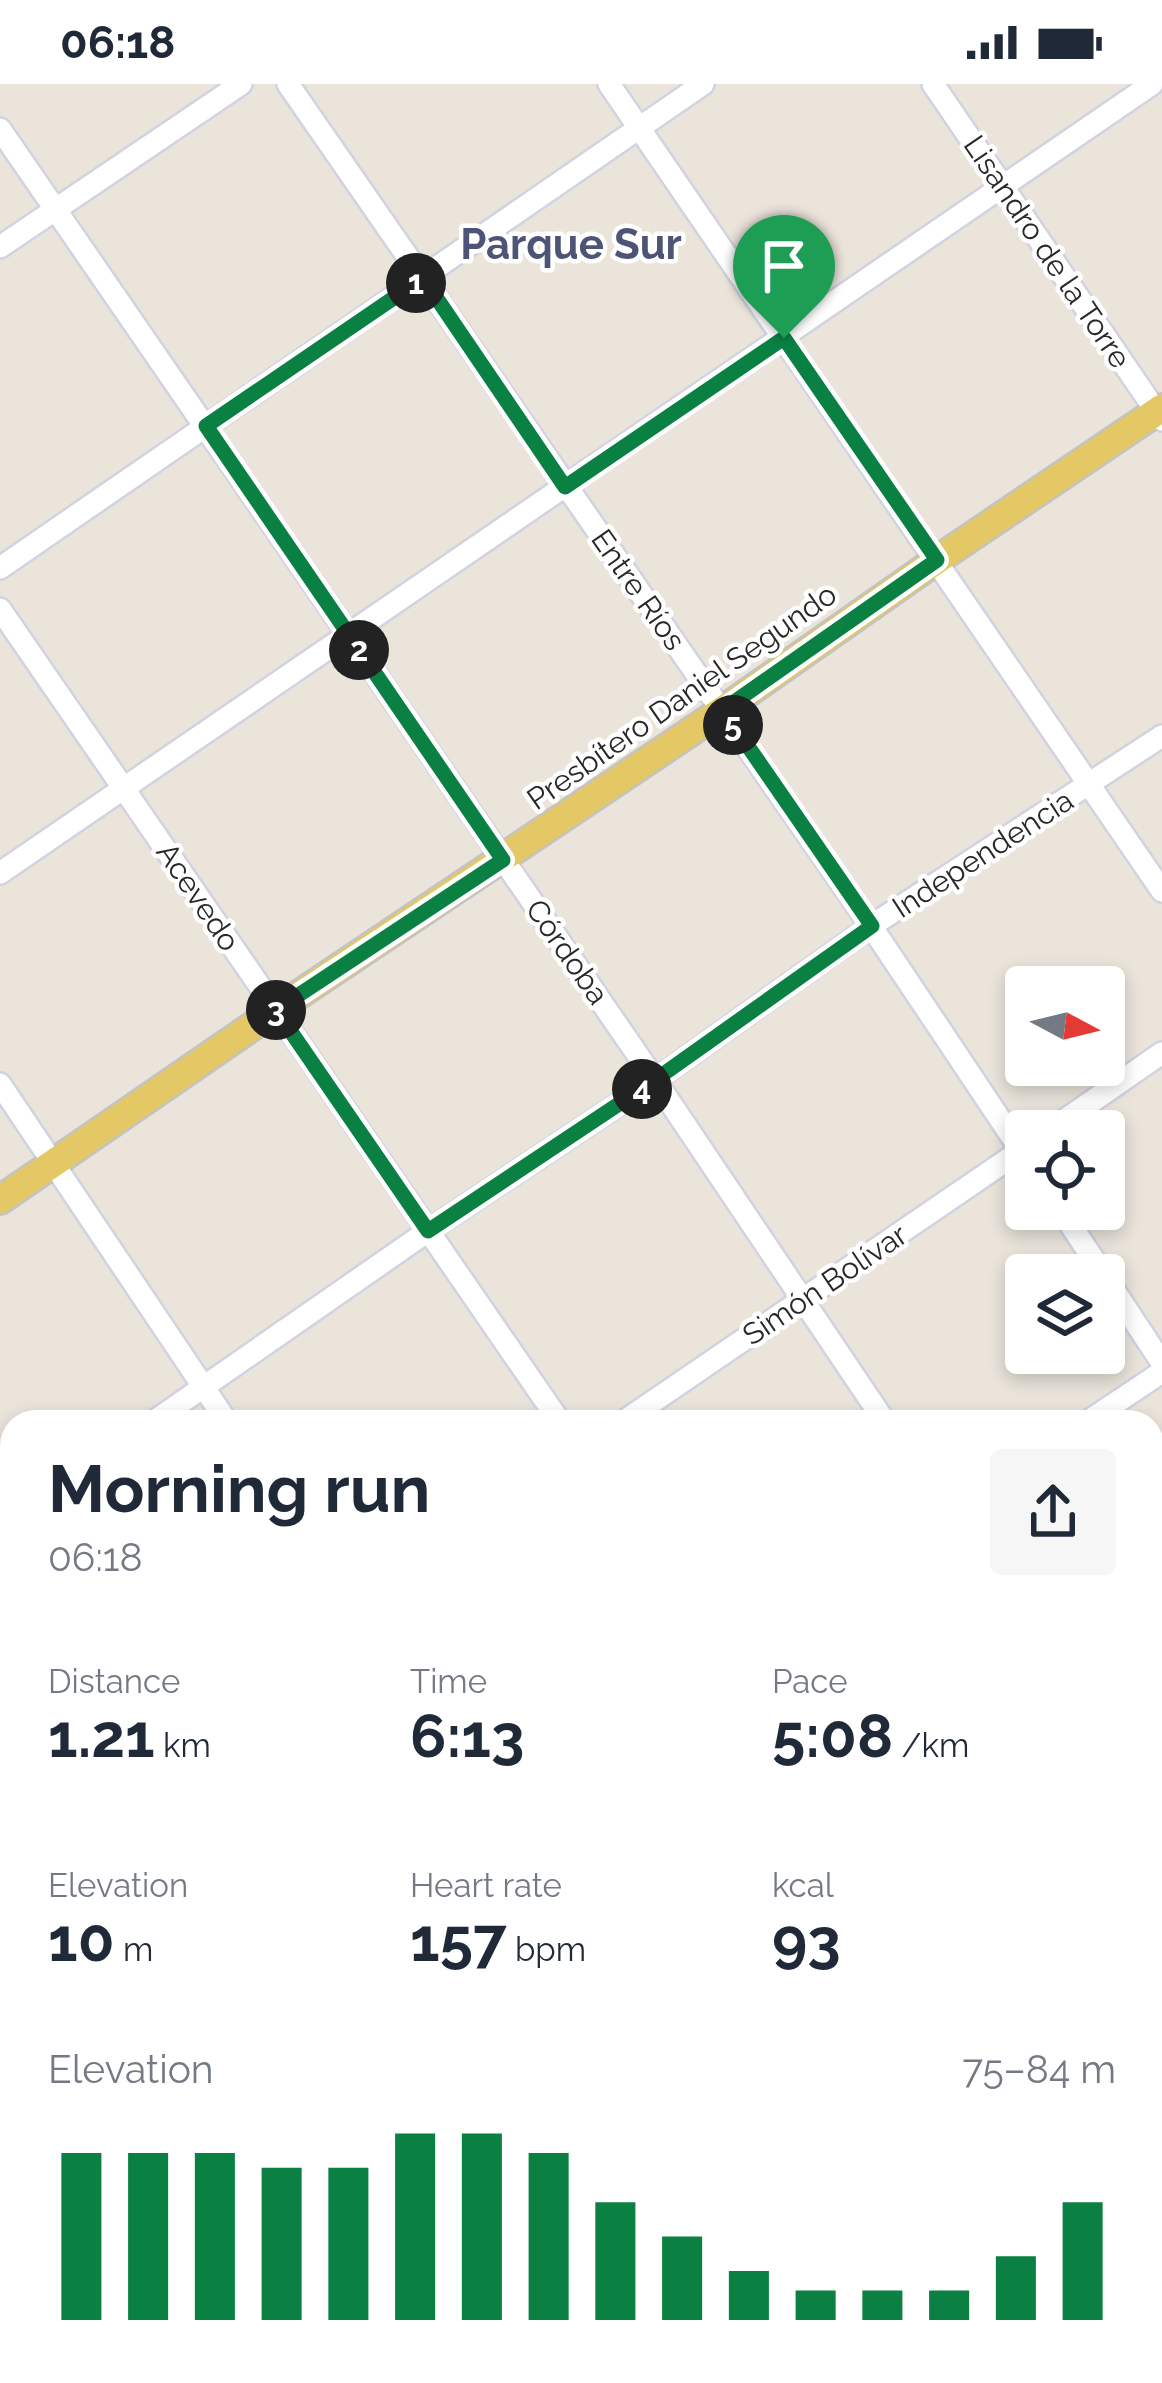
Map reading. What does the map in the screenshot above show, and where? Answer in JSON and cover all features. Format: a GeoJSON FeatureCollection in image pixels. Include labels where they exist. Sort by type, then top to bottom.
{"type":"FeatureCollection","features":[{"type":"Feature","properties":{"kind":"main road","name":"Presbítero Daniel Segundo"},"geometry":{"type":"LineString","coordinates":[[0,1201],[937,560],[1160,413]]}},
{"type":"Feature","properties":{"kind":"street"},"geometry":{"type":"LineString","coordinates":[[0,247],[242,84]]}},
{"type":"Feature","properties":{"kind":"street","name":"Entre Ríos"},"geometry":{"type":"LineString","coordinates":[[288,84],[1005,1124]]}},
{"type":"Feature","properties":{"kind":"street"},"geometry":{"type":"LineString","coordinates":[[609,84],[1162,891]]}},
{"type":"Feature","properties":{"kind":"street"},"geometry":{"type":"LineString","coordinates":[[0,568],[703,84]]}},
{"type":"Feature","properties":{"kind":"street","name":"Lisandro de la Torre"},"geometry":{"type":"LineString","coordinates":[[932,84],[1160,413]]}},
{"type":"Feature","properties":{"kind":"street"},"geometry":{"type":"LineString","coordinates":[[0,873],[1152,84]]}},
{"type":"Feature","properties":{"kind":"street","name":"Córdoba"},"geometry":{"type":"LineString","coordinates":[[0,129],[877,1410]]}},
{"type":"Feature","properties":{"kind":"street","name":"Acevedo"},"geometry":{"type":"LineString","coordinates":[[0,609],[552,1410]]}},
{"type":"Feature","properties":{"kind":"street","name":"Independencia"},"geometry":{"type":"LineString","coordinates":[[171,1410],[872,926],[1162,736]]}},
{"type":"Feature","properties":{"kind":"street"},"geometry":{"type":"LineString","coordinates":[[1079,1110],[1162,1053]]}},
{"type":"Feature","properties":{"kind":"street"},"geometry":{"type":"LineString","coordinates":[[0,1084],[218,1410]]}},
{"type":"Feature","properties":{"kind":"street","name":"Simón Bolívar"},"geometry":{"type":"LineString","coordinates":[[641,1410],[1005,1165]]}},
{"type":"Feature","properties":{"kind":"street"},"geometry":{"type":"LineString","coordinates":[[1103,1410],[1162,1367],[1125,1308]]}},
{"type":"Feature","properties":{"kind":"district","name":"Parque Sur"},"geometry":{"type":"Point","coordinates":[571,244]}},
{"type":"Feature","properties":{"kind":"route"},"geometry":{"type":"LineString","coordinates":[[423,278],[565,487],[784,338],[937,560],[723,710],[872,926],[655,1080],[428,1231],[276,1010],[503,860],[206,426],[423,278]]}}]}
